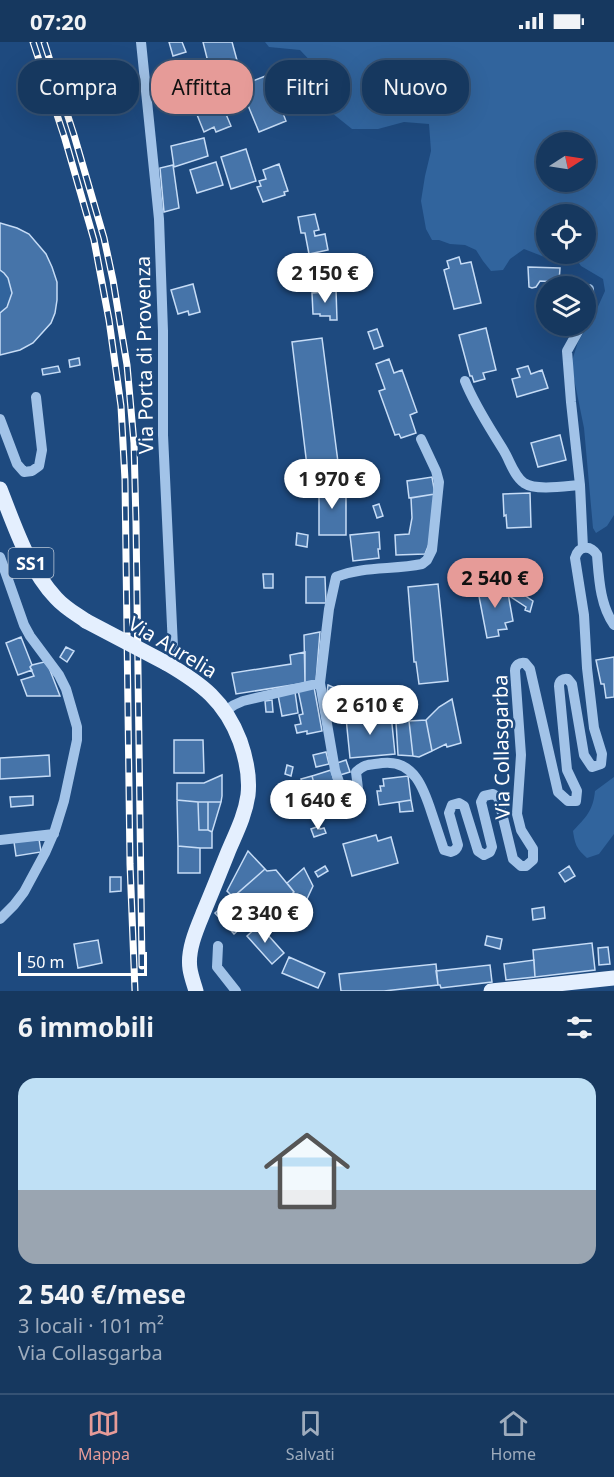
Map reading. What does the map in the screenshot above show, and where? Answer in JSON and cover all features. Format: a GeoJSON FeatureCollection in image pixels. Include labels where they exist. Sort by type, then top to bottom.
{"type":"FeatureCollection","features":[{"type":"Feature","properties":{"kind":"main road","name":"Via Aurelia"},"geometry":{"type":"LineString","coordinates":[[0,489],[34,569],[57,599],[67,609],[86,621],[170,666],[207,689],[225,711],[236,732],[248,771],[248,793],[243,816],[197,927],[191,949],[189,968],[196,991]]}},
{"type":"Feature","properties":{"kind":"main road"},"geometry":{"type":"LineString","coordinates":[[491,991],[614,978]]}},
{"type":"Feature","properties":{"kind":"street","name":"Via Porta di Provenza"},"geometry":{"type":"LineString","coordinates":[[141,42],[159,219],[170,666]]}},
{"type":"Feature","properties":{"kind":"street","name":"Via Collasgarba"},"geometry":{"type":"LineString","coordinates":[[421,439],[439,482],[432,550],[428,560],[422,564],[367,569],[344,573],[336,577],[329,609],[320,683],[336,770],[348,808],[354,811],[360,805],[356,772],[363,765],[393,762],[406,767],[423,789],[446,852],[451,852],[458,845],[449,813],[452,805],[459,803],[464,806],[478,851],[484,855],[490,852],[492,847],[481,802],[484,796],[493,794],[498,797],[513,859],[521,866],[526,866],[533,860],[533,849],[521,830],[517,814],[521,755],[515,671],[518,664],[525,663],[530,669],[558,792],[568,801],[576,801],[578,790],[567,770],[562,732],[559,686],[564,679],[568,679],[572,684],[584,755],[592,767],[601,764],[602,754],[594,728],[584,615],[575,558],[577,552],[583,548],[580,485],[567,351],[575,336]]}},
{"type":"Feature","properties":{"kind":"street"},"geometry":{"type":"LineString","coordinates":[[465,381],[471,397],[514,472],[524,483],[538,487],[580,485]]}},
{"type":"Feature","properties":{"kind":"street"},"geometry":{"type":"LineString","coordinates":[[0,419],[17,464],[24,472],[32,471],[39,466],[42,450],[36,397]]}},
{"type":"Feature","properties":{"kind":"street"},"geometry":{"type":"LineString","coordinates":[[583,548],[590,548],[597,555],[601,594],[614,625]]}},
{"type":"Feature","properties":{"kind":"street"},"geometry":{"type":"LineString","coordinates":[[0,557],[24,625],[60,675],[77,727],[74,756],[54,834],[24,892],[0,919]]}},
{"type":"Feature","properties":{"kind":"street"},"geometry":{"type":"LineString","coordinates":[[225,711],[243,700],[320,683]]}},
{"type":"Feature","properties":{"kind":"street"},"geometry":{"type":"LineString","coordinates":[[0,840],[54,834]]}},
{"type":"Feature","properties":{"kind":"street"},"geometry":{"type":"LineString","coordinates":[[218,946],[217,967],[236,991]]}},
{"type":"Feature","properties":{"kind":"shaded area"},"geometry":{"type":"Polygon","coordinates":[[[265,42],[614,42],[614,515],[607,526],[596,533],[593,528],[584,428],[571,364],[581,336],[596,336],[596,311],[605,291],[603,279],[580,264],[596,264],[596,204],[536,204],[536,254],[524,249],[510,259],[503,270],[491,271],[476,250],[465,245],[432,240],[426,229],[421,201],[431,151],[429,124],[404,122],[378,129],[352,129],[333,114],[350,114],[350,60],[309,60],[300,50],[269,47],[265,42]]]}},
{"type":"Feature","properties":{"kind":"shaded area"},"geometry":{"type":"Polygon","coordinates":[[[0,270],[9,279],[11,291],[8,303],[0,313],[0,270]]]}},
{"type":"Feature","properties":{"kind":"shaded area"},"geometry":{"type":"Polygon","coordinates":[[[614,777],[614,834],[599,854],[587,858],[577,846],[573,831],[582,822],[593,804],[595,791],[614,777]]]}},
{"type":"Feature","properties":{"kind":"building"},"geometry":{"type":"Polygon","coordinates":[[[169,42],[182,42],[186,52],[173,56],[169,42]]]}},
{"type":"Feature","properties":{"kind":"building"},"geometry":{"type":"Polygon","coordinates":[[[203,42],[232,42],[237,60],[208,60],[203,42]]]}},
{"type":"Feature","properties":{"kind":"building"},"geometry":{"type":"Polygon","coordinates":[[[265,76],[265,114],[283,114],[286,121],[259,132],[252,114],[253,81],[265,76]]]}},
{"type":"Feature","properties":{"kind":"building"},"geometry":{"type":"Polygon","coordinates":[[[197,114],[226,114],[231,126],[216,132],[214,127],[204,132],[197,114]]]}},
{"type":"Feature","properties":{"kind":"building"},"geometry":{"type":"Polygon","coordinates":[[[204,138],[208,156],[174,167],[171,146],[204,138]]]}},
{"type":"Feature","properties":{"kind":"building"},"geometry":{"type":"Polygon","coordinates":[[[246,149],[256,181],[231,189],[221,157],[246,149]]]}},
{"type":"Feature","properties":{"kind":"building"},"geometry":{"type":"Polygon","coordinates":[[[216,162],[223,185],[197,193],[190,170],[216,162]]]}},
{"type":"Feature","properties":{"kind":"building"},"geometry":{"type":"Polygon","coordinates":[[[279,164],[288,191],[284,192],[285,195],[263,202],[257,187],[261,186],[259,181],[266,179],[263,170],[279,164]]]}},
{"type":"Feature","properties":{"kind":"building"},"geometry":{"type":"Polygon","coordinates":[[[173,165],[179,208],[164,212],[160,168],[173,165]]]}},
{"type":"Feature","properties":{"kind":"building"},"geometry":{"type":"Polygon","coordinates":[[[315,214],[319,230],[314,231],[315,236],[325,234],[328,250],[309,254],[305,233],[301,233],[298,217],[315,214]]]}},
{"type":"Feature","properties":{"kind":"building"},"geometry":{"type":"Polygon","coordinates":[[[0,223],[29,234],[46,254],[57,282],[57,300],[51,323],[33,343],[20,350],[0,355],[0,313],[7,307],[12,293],[8,278],[0,270],[0,223]]]}},
{"type":"Feature","properties":{"kind":"building"},"geometry":{"type":"Polygon","coordinates":[[[459,257],[461,264],[471,262],[481,303],[454,309],[444,270],[449,268],[447,261],[459,257]]]}},
{"type":"Feature","properties":{"kind":"building"},"geometry":{"type":"Polygon","coordinates":[[[314,265],[324,265],[325,282],[315,282],[314,265]]]}},
{"type":"Feature","properties":{"kind":"building"},"geometry":{"type":"Polygon","coordinates":[[[528,267],[560,268],[559,276],[536,276],[536,287],[529,287],[528,267]]]}},
{"type":"Feature","properties":{"kind":"building"},"geometry":{"type":"Polygon","coordinates":[[[193,284],[200,312],[189,315],[188,311],[178,314],[171,290],[193,284]]]}},
{"type":"Feature","properties":{"kind":"building"},"geometry":{"type":"Polygon","coordinates":[[[336,289],[337,320],[330,320],[330,316],[313,314],[312,293],[336,289]]]}},
{"type":"Feature","properties":{"kind":"building"},"geometry":{"type":"Polygon","coordinates":[[[486,328],[496,370],[483,373],[485,379],[474,382],[470,376],[459,335],[486,328]]]}},
{"type":"Feature","properties":{"kind":"building"},"geometry":{"type":"Polygon","coordinates":[[[377,329],[383,346],[374,349],[368,332],[377,329]]]}},
{"type":"Feature","properties":{"kind":"building"},"geometry":{"type":"Polygon","coordinates":[[[322,338],[338,462],[307,466],[292,342],[322,338]]]}},
{"type":"Feature","properties":{"kind":"building"},"geometry":{"type":"Polygon","coordinates":[[[79,358],[80,365],[70,367],[69,360],[79,358]]]}},
{"type":"Feature","properties":{"kind":"building"},"geometry":{"type":"Polygon","coordinates":[[[389,359],[394,373],[402,370],[417,412],[410,415],[416,433],[401,438],[399,434],[395,435],[379,391],[385,389],[376,364],[389,359]]]}},
{"type":"Feature","properties":{"kind":"building"},"geometry":{"type":"Polygon","coordinates":[[[58,366],[60,372],[43,375],[42,369],[58,366]]]}},
{"type":"Feature","properties":{"kind":"building"},"geometry":{"type":"Polygon","coordinates":[[[528,366],[531,374],[542,370],[548,388],[517,397],[512,379],[520,377],[517,369],[528,366]]]}},
{"type":"Feature","properties":{"kind":"building"},"geometry":{"type":"Polygon","coordinates":[[[560,435],[566,460],[538,467],[531,443],[560,435]]]}},
{"type":"Feature","properties":{"kind":"building"},"geometry":{"type":"Polygon","coordinates":[[[432,477],[435,494],[409,498],[407,481],[432,477]]]}},
{"type":"Feature","properties":{"kind":"building"},"geometry":{"type":"Polygon","coordinates":[[[319,484],[346,485],[346,535],[319,535],[319,484]]]}},
{"type":"Feature","properties":{"kind":"building"},"geometry":{"type":"Polygon","coordinates":[[[530,493],[531,527],[507,528],[503,494],[530,493]]]}},
{"type":"Feature","properties":{"kind":"building"},"geometry":{"type":"Polygon","coordinates":[[[435,494],[429,544],[425,554],[396,555],[395,535],[409,534],[412,518],[411,498],[435,494]]]}},
{"type":"Feature","properties":{"kind":"building"},"geometry":{"type":"Polygon","coordinates":[[[379,504],[383,516],[377,518],[373,506],[379,504]]]}},
{"type":"Feature","properties":{"kind":"building"},"geometry":{"type":"Polygon","coordinates":[[[379,532],[379,558],[353,561],[350,535],[379,532]]]}},
{"type":"Feature","properties":{"kind":"building"},"geometry":{"type":"Polygon","coordinates":[[[297,533],[308,535],[307,547],[296,545],[297,533]]]}},
{"type":"Feature","properties":{"kind":"building"},"geometry":{"type":"Polygon","coordinates":[[[263,574],[273,574],[273,588],[264,588],[263,574]]]}},
{"type":"Feature","properties":{"kind":"building"},"geometry":{"type":"Polygon","coordinates":[[[306,577],[325,577],[326,603],[306,603],[306,577]]]}},
{"type":"Feature","properties":{"kind":"building"},"geometry":{"type":"Polygon","coordinates":[[[490,583],[490,588],[503,586],[504,593],[508,593],[513,621],[505,623],[507,629],[498,630],[499,636],[487,638],[477,586],[490,583]]]}},
{"type":"Feature","properties":{"kind":"building"},"geometry":{"type":"Polygon","coordinates":[[[438,584],[448,681],[419,684],[416,662],[414,662],[408,587],[438,584]]]}},
{"type":"Feature","properties":{"kind":"building"},"geometry":{"type":"Polygon","coordinates":[[[512,587],[533,601],[530,612],[508,595],[512,587]]]}},
{"type":"Feature","properties":{"kind":"building"},"geometry":{"type":"Polygon","coordinates":[[[320,632],[316,681],[305,683],[304,635],[320,632]]]}},
{"type":"Feature","properties":{"kind":"building"},"geometry":{"type":"Polygon","coordinates":[[[21,637],[32,670],[18,675],[6,643],[21,637]]]}},
{"type":"Feature","properties":{"kind":"building"},"geometry":{"type":"Polygon","coordinates":[[[66,647],[74,651],[67,662],[60,657],[66,647]]]}},
{"type":"Feature","properties":{"kind":"building"},"geometry":{"type":"Polygon","coordinates":[[[305,652],[305,683],[236,694],[232,673],[291,664],[290,655],[305,652]]]}},
{"type":"Feature","properties":{"kind":"building"},"geometry":{"type":"Polygon","coordinates":[[[614,657],[614,697],[606,698],[596,660],[614,657]]]}},
{"type":"Feature","properties":{"kind":"building"},"geometry":{"type":"Polygon","coordinates":[[[44,662],[48,665],[60,696],[27,696],[21,680],[34,676],[30,667],[32,665],[44,662]]]}},
{"type":"Feature","properties":{"kind":"building"},"geometry":{"type":"Polygon","coordinates":[[[328,685],[342,691],[341,704],[326,700],[328,685]]]}},
{"type":"Feature","properties":{"kind":"building"},"geometry":{"type":"Polygon","coordinates":[[[314,687],[322,731],[297,733],[295,725],[301,724],[299,715],[303,714],[298,690],[314,687]]]}},
{"type":"Feature","properties":{"kind":"building"},"geometry":{"type":"Polygon","coordinates":[[[295,692],[298,713],[282,716],[278,695],[295,692]]]}},
{"type":"Feature","properties":{"kind":"building"},"geometry":{"type":"Polygon","coordinates":[[[452,699],[461,743],[447,747],[446,744],[432,751],[426,720],[439,707],[452,699]]]}},
{"type":"Feature","properties":{"kind":"building"},"geometry":{"type":"Polygon","coordinates":[[[272,700],[273,712],[266,712],[265,701],[272,700]]]}},
{"type":"Feature","properties":{"kind":"building"},"geometry":{"type":"Polygon","coordinates":[[[391,714],[395,754],[350,758],[346,718],[391,714]]]}},
{"type":"Feature","properties":{"kind":"building"},"geometry":{"type":"Polygon","coordinates":[[[426,720],[432,751],[419,757],[413,756],[409,721],[426,720]]]}},
{"type":"Feature","properties":{"kind":"building"},"geometry":{"type":"Polygon","coordinates":[[[409,721],[413,756],[398,755],[396,722],[409,721]]]}},
{"type":"Feature","properties":{"kind":"building"},"geometry":{"type":"Polygon","coordinates":[[[174,740],[203,740],[204,773],[174,773],[174,740]]]}},
{"type":"Feature","properties":{"kind":"building"},"geometry":{"type":"Polygon","coordinates":[[[326,752],[329,764],[316,767],[313,755],[326,752]]]}},
{"type":"Feature","properties":{"kind":"building"},"geometry":{"type":"Polygon","coordinates":[[[49,755],[50,776],[0,779],[0,758],[49,755]]]}},
{"type":"Feature","properties":{"kind":"building"},"geometry":{"type":"Polygon","coordinates":[[[346,760],[350,772],[340,775],[337,763],[346,760]]]}},
{"type":"Feature","properties":{"kind":"building"},"geometry":{"type":"Polygon","coordinates":[[[287,765],[293,767],[291,776],[285,774],[287,765]]]}},
{"type":"Feature","properties":{"kind":"building"},"geometry":{"type":"Polygon","coordinates":[[[331,770],[337,791],[313,799],[310,789],[315,787],[312,776],[331,770]]]}},
{"type":"Feature","properties":{"kind":"building"},"geometry":{"type":"Polygon","coordinates":[[[222,775],[221,802],[177,800],[177,783],[204,783],[222,775]]]}},
{"type":"Feature","properties":{"kind":"building"},"geometry":{"type":"Polygon","coordinates":[[[312,776],[315,787],[310,789],[313,799],[325,795],[328,805],[311,811],[301,779],[312,776]]]}},
{"type":"Feature","properties":{"kind":"building"},"geometry":{"type":"Polygon","coordinates":[[[408,776],[411,800],[379,805],[377,791],[381,791],[380,786],[384,786],[383,779],[408,776]]]}},
{"type":"Feature","properties":{"kind":"building"},"geometry":{"type":"Polygon","coordinates":[[[33,796],[33,805],[11,807],[10,797],[33,796]]]}},
{"type":"Feature","properties":{"kind":"building"},"geometry":{"type":"Polygon","coordinates":[[[177,800],[198,802],[199,830],[212,832],[212,848],[178,846],[177,800]]]}},
{"type":"Feature","properties":{"kind":"building"},"geometry":{"type":"Polygon","coordinates":[[[411,800],[413,811],[400,812],[399,802],[411,800]]]}},
{"type":"Feature","properties":{"kind":"building"},"geometry":{"type":"Polygon","coordinates":[[[198,802],[208,802],[208,830],[199,830],[198,802]]]}},
{"type":"Feature","properties":{"kind":"building"},"geometry":{"type":"Polygon","coordinates":[[[208,802],[221,802],[212,832],[208,830],[208,802]]]}},
{"type":"Feature","properties":{"kind":"building"},"geometry":{"type":"Polygon","coordinates":[[[319,826],[320,829],[324,828],[326,833],[314,837],[311,829],[319,826]]]}},
{"type":"Feature","properties":{"kind":"building"},"geometry":{"type":"Polygon","coordinates":[[[376,835],[378,841],[391,837],[398,863],[352,876],[343,844],[376,835]]]}},
{"type":"Feature","properties":{"kind":"building"},"geometry":{"type":"Polygon","coordinates":[[[39,839],[41,852],[16,856],[14,842],[39,839]]]}},
{"type":"Feature","properties":{"kind":"building"},"geometry":{"type":"Polygon","coordinates":[[[178,846],[200,848],[200,873],[178,873],[178,846]]]}},
{"type":"Feature","properties":{"kind":"building"},"geometry":{"type":"Polygon","coordinates":[[[248,851],[265,869],[233,897],[227,891],[248,851]]]}},
{"type":"Feature","properties":{"kind":"building"},"geometry":{"type":"Polygon","coordinates":[[[325,866],[328,871],[318,877],[315,872],[325,866]]]}},
{"type":"Feature","properties":{"kind":"building"},"geometry":{"type":"Polygon","coordinates":[[[569,866],[575,876],[565,882],[559,873],[569,866]]]}},
{"type":"Feature","properties":{"kind":"building"},"geometry":{"type":"Polygon","coordinates":[[[304,868],[313,886],[306,901],[292,914],[282,903],[294,892],[287,883],[304,868]]]}},
{"type":"Feature","properties":{"kind":"building"},"geometry":{"type":"Polygon","coordinates":[[[265,869],[267,871],[276,870],[294,892],[268,915],[262,909],[234,934],[215,913],[265,869]]]}},
{"type":"Feature","properties":{"kind":"building"},"geometry":{"type":"Polygon","coordinates":[[[110,877],[121,877],[121,891],[110,892],[110,877]]]}},
{"type":"Feature","properties":{"kind":"building"},"geometry":{"type":"Polygon","coordinates":[[[282,903],[288,909],[282,916],[275,909],[282,903]]]}},
{"type":"Feature","properties":{"kind":"building"},"geometry":{"type":"Polygon","coordinates":[[[544,907],[545,918],[533,920],[532,909],[544,907]]]}},
{"type":"Feature","properties":{"kind":"building"},"geometry":{"type":"Polygon","coordinates":[[[259,925],[284,953],[272,964],[247,936],[259,925]]]}},
{"type":"Feature","properties":{"kind":"building"},"geometry":{"type":"Polygon","coordinates":[[[487,936],[502,939],[500,949],[485,945],[487,936]]]}},
{"type":"Feature","properties":{"kind":"building"},"geometry":{"type":"Polygon","coordinates":[[[98,940],[102,963],[78,968],[74,944],[98,940]]]}},
{"type":"Feature","properties":{"kind":"building"},"geometry":{"type":"Polygon","coordinates":[[[592,943],[595,970],[535,977],[533,950],[592,943]]]}},
{"type":"Feature","properties":{"kind":"building"},"geometry":{"type":"Polygon","coordinates":[[[608,947],[610,964],[599,965],[598,948],[608,947]]]}},
{"type":"Feature","properties":{"kind":"building"},"geometry":{"type":"Polygon","coordinates":[[[289,957],[325,973],[318,988],[282,973],[289,957]]]}},
{"type":"Feature","properties":{"kind":"building"},"geometry":{"type":"Polygon","coordinates":[[[534,960],[535,977],[506,980],[504,964],[534,960]]]}},
{"type":"Feature","properties":{"kind":"building"},"geometry":{"type":"Polygon","coordinates":[[[436,964],[438,985],[384,991],[341,991],[339,974],[436,964]]]}},
{"type":"Feature","properties":{"kind":"building"},"geometry":{"type":"Polygon","coordinates":[[[490,965],[492,982],[441,988],[438,985],[436,971],[490,965]]]}},
{"type":"Feature","properties":{"kind":"railway"},"geometry":{"type":"LineString","coordinates":[[33,42],[65,139],[94,240],[109,320],[121,406],[125,480],[130,864],[135,991]]}},
{"type":"Feature","properties":{"kind":"railway"},"geometry":{"type":"LineString","coordinates":[[44,42],[104,238],[127,365],[134,443],[136,523],[142,966]]}}]}
